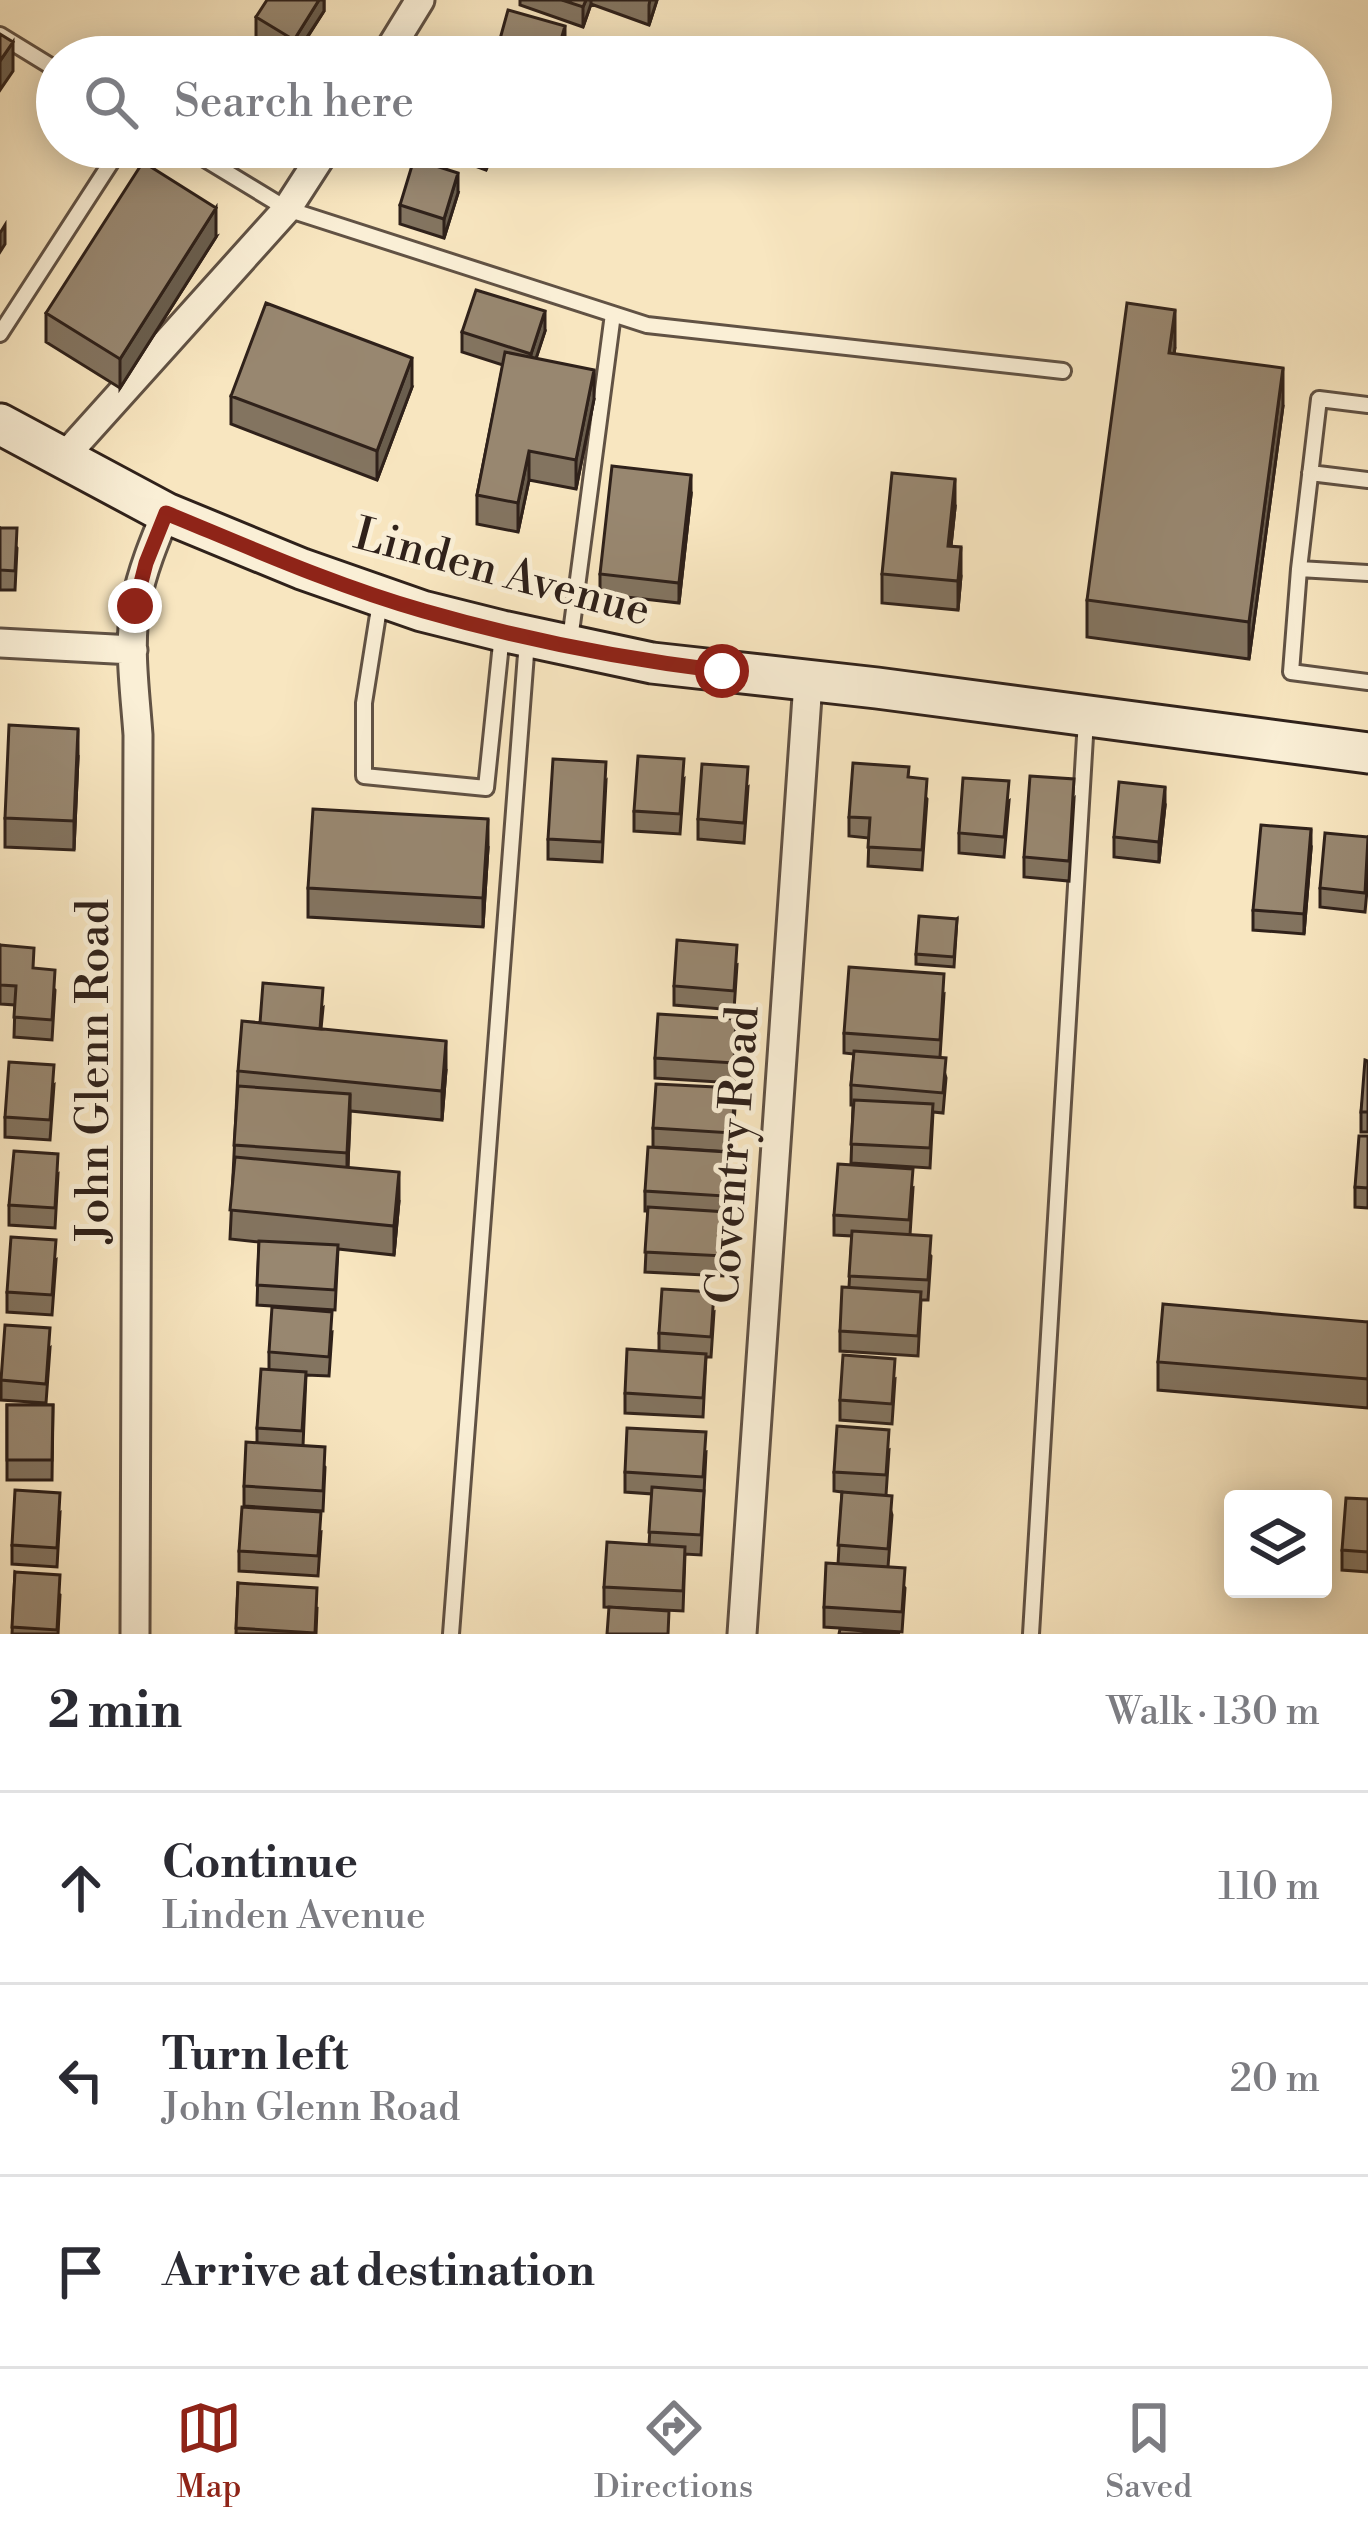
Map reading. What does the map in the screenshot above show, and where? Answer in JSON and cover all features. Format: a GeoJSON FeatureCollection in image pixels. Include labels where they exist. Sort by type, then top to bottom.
{"type":"FeatureCollection","features":[{"type":"Feature","properties":{"kind":"main road","name":"Linden Avenue"},"geometry":{"type":"LineString","coordinates":[[0,424],[166,513],[302,569],[422,610],[515,634],[652,663],[1368,753]]}},
{"type":"Feature","properties":{"kind":"street"},"geometry":{"type":"LineString","coordinates":[[398,36],[420,0]]}},
{"type":"Feature","properties":{"kind":"street"},"geometry":{"type":"LineString","coordinates":[[63,458],[287,209],[313,168]]}},
{"type":"Feature","properties":{"kind":"street","name":"John Glenn Road"},"geometry":{"type":"LineString","coordinates":[[135,1634],[138,735],[133,650],[135,606],[166,513]]}},
{"type":"Feature","properties":{"kind":"street"},"geometry":{"type":"LineString","coordinates":[[0,643],[133,650]]}},
{"type":"Feature","properties":{"kind":"street","name":"Coventry Road"},"geometry":{"type":"LineString","coordinates":[[742,1634],[808,682]]}},
{"type":"Feature","properties":{"kind":"lane"},"geometry":{"type":"LineString","coordinates":[[0,35],[36,57]]}},
{"type":"Feature","properties":{"kind":"lane"},"geometry":{"type":"LineString","coordinates":[[0,334],[107,168]]}},
{"type":"Feature","properties":{"kind":"lane"},"geometry":{"type":"LineString","coordinates":[[220,168],[287,209],[647,325],[1063,370]]}},
{"type":"Feature","properties":{"kind":"lane"},"geometry":{"type":"LineString","coordinates":[[569,645],[613,314]]}},
{"type":"Feature","properties":{"kind":"lane"},"geometry":{"type":"LineString","coordinates":[[1368,405],[1319,399],[1291,672],[1368,682]]}},
{"type":"Feature","properties":{"kind":"lane"},"geometry":{"type":"LineString","coordinates":[[1310,473],[1368,480]]}},
{"type":"Feature","properties":{"kind":"lane"},"geometry":{"type":"LineString","coordinates":[[1299,569],[1368,573]]}},
{"type":"Feature","properties":{"kind":"lane"},"geometry":{"type":"LineString","coordinates":[[381,596],[364,703],[364,776],[486,788],[515,634]]}},
{"type":"Feature","properties":{"kind":"lane"},"geometry":{"type":"LineString","coordinates":[[451,1634],[515,634]]}},
{"type":"Feature","properties":{"kind":"lane"},"geometry":{"type":"LineString","coordinates":[[1031,1634],[1087,715]]}},
{"type":"Feature","properties":{"kind":"building"},"geometry":{"type":"Polygon","coordinates":[[[267,0],[319,0],[296,36],[287,36],[256,17],[267,0]]]}},
{"type":"Feature","properties":{"kind":"building"},"geometry":{"type":"Polygon","coordinates":[[[508,10],[565,26],[562,36],[501,36],[508,10]]]}},
{"type":"Feature","properties":{"kind":"building"},"geometry":{"type":"Polygon","coordinates":[[[0,34],[13,42],[0,61],[0,34]]]}},
{"type":"Feature","properties":{"kind":"building"},"geometry":{"type":"Polygon","coordinates":[[[139,168],[153,168],[216,208],[120,359],[46,313],[139,168]]]}},
{"type":"Feature","properties":{"kind":"building"},"geometry":{"type":"Polygon","coordinates":[[[411,168],[458,173],[444,219],[400,205],[411,168]]]}},
{"type":"Feature","properties":{"kind":"building"},"geometry":{"type":"Polygon","coordinates":[[[476,290],[545,311],[531,354],[462,332],[476,290]]]}},
{"type":"Feature","properties":{"kind":"building"},"geometry":{"type":"Polygon","coordinates":[[[266,303],[412,358],[377,451],[231,396],[266,303]]]}},
{"type":"Feature","properties":{"kind":"building"},"geometry":{"type":"Polygon","coordinates":[[[1127,303],[1175,310],[1169,353],[1283,368],[1249,622],[1087,600],[1127,303]]]}},
{"type":"Feature","properties":{"kind":"building"},"geometry":{"type":"Polygon","coordinates":[[[505,352],[594,370],[576,460],[529,451],[518,503],[477,495],[505,352]]]}},
{"type":"Feature","properties":{"kind":"building"},"geometry":{"type":"Polygon","coordinates":[[[612,466],[691,475],[679,583],[600,574],[612,466]]]}},
{"type":"Feature","properties":{"kind":"building"},"geometry":{"type":"Polygon","coordinates":[[[892,473],[955,479],[948,546],[961,547],[958,581],[882,574],[892,473]]]}},
{"type":"Feature","properties":{"kind":"building"},"geometry":{"type":"Polygon","coordinates":[[[0,528],[17,528],[15,571],[0,570],[0,528]]]}},
{"type":"Feature","properties":{"kind":"building"},"geometry":{"type":"Polygon","coordinates":[[[9,725],[78,729],[74,821],[5,818],[9,725]]]}},
{"type":"Feature","properties":{"kind":"building"},"geometry":{"type":"Polygon","coordinates":[[[638,756],[684,759],[680,814],[634,811],[638,756]]]}},
{"type":"Feature","properties":{"kind":"building"},"geometry":{"type":"Polygon","coordinates":[[[553,759],[606,762],[602,842],[548,839],[553,759]]]}},
{"type":"Feature","properties":{"kind":"building"},"geometry":{"type":"Polygon","coordinates":[[[853,763],[909,767],[908,777],[927,779],[922,850],[868,847],[870,818],[849,817],[853,763]]]}},
{"type":"Feature","properties":{"kind":"building"},"geometry":{"type":"Polygon","coordinates":[[[702,764],[748,767],[744,823],[698,819],[702,764]]]}},
{"type":"Feature","properties":{"kind":"building"},"geometry":{"type":"Polygon","coordinates":[[[1030,776],[1074,779],[1069,861],[1024,857],[1030,776]]]}},
{"type":"Feature","properties":{"kind":"building"},"geometry":{"type":"Polygon","coordinates":[[[963,778],[1009,781],[1004,837],[959,833],[963,778]]]}},
{"type":"Feature","properties":{"kind":"building"},"geometry":{"type":"Polygon","coordinates":[[[1119,782],[1165,787],[1159,842],[1114,837],[1119,782]]]}},
{"type":"Feature","properties":{"kind":"building"},"geometry":{"type":"Polygon","coordinates":[[[313,809],[488,819],[483,898],[308,888],[313,809]]]}},
{"type":"Feature","properties":{"kind":"building"},"geometry":{"type":"Polygon","coordinates":[[[1261,825],[1311,829],[1304,914],[1253,910],[1261,825]]]}},
{"type":"Feature","properties":{"kind":"building"},"geometry":{"type":"Polygon","coordinates":[[[1325,833],[1368,837],[1365,893],[1320,888],[1325,833]]]}},
{"type":"Feature","properties":{"kind":"building"},"geometry":{"type":"Polygon","coordinates":[[[919,916],[957,919],[954,957],[916,954],[919,916]]]}},
{"type":"Feature","properties":{"kind":"building"},"geometry":{"type":"Polygon","coordinates":[[[677,940],[737,945],[734,991],[674,986],[677,940]]]}},
{"type":"Feature","properties":{"kind":"building"},"geometry":{"type":"Polygon","coordinates":[[[0,945],[34,948],[33,968],[55,970],[52,1020],[14,1017],[16,986],[0,985],[0,945]]]}},
{"type":"Feature","properties":{"kind":"building"},"geometry":{"type":"Polygon","coordinates":[[[849,967],[944,974],[940,1040],[844,1033],[849,967]]]}},
{"type":"Feature","properties":{"kind":"building"},"geometry":{"type":"Polygon","coordinates":[[[263,983],[323,988],[320,1029],[260,1023],[263,983]]]}},
{"type":"Feature","properties":{"kind":"building"},"geometry":{"type":"Polygon","coordinates":[[[658,1014],[736,1019],[734,1063],[655,1058],[658,1014]]]}},
{"type":"Feature","properties":{"kind":"building"},"geometry":{"type":"Polygon","coordinates":[[[242,1021],[446,1041],[442,1091],[238,1071],[242,1021]]]}},
{"type":"Feature","properties":{"kind":"building"},"geometry":{"type":"Polygon","coordinates":[[[854,1051],[946,1058],[943,1093],[851,1085],[854,1051]]]}},
{"type":"Feature","properties":{"kind":"building"},"geometry":{"type":"Polygon","coordinates":[[[1365,1060],[1368,1112],[1361,1112],[1365,1060]]]}},
{"type":"Feature","properties":{"kind":"building"},"geometry":{"type":"Polygon","coordinates":[[[9,1062],[54,1065],[50,1120],[5,1117],[9,1062]]]}},
{"type":"Feature","properties":{"kind":"building"},"geometry":{"type":"Polygon","coordinates":[[[656,1084],[735,1088],[732,1133],[653,1128],[656,1084]]]}},
{"type":"Feature","properties":{"kind":"building"},"geometry":{"type":"Polygon","coordinates":[[[238,1086],[350,1094],[347,1153],[234,1145],[238,1086]]]}},
{"type":"Feature","properties":{"kind":"building"},"geometry":{"type":"Polygon","coordinates":[[[854,1100],[933,1104],[930,1148],[851,1144],[854,1100]]]}},
{"type":"Feature","properties":{"kind":"building"},"geometry":{"type":"Polygon","coordinates":[[[1359,1136],[1368,1136],[1368,1188],[1355,1187],[1359,1136]]]}},
{"type":"Feature","properties":{"kind":"building"},"geometry":{"type":"Polygon","coordinates":[[[648,1147],[727,1152],[724,1196],[645,1191],[648,1147]]]}},
{"type":"Feature","properties":{"kind":"building"},"geometry":{"type":"Polygon","coordinates":[[[14,1151],[58,1154],[55,1208],[9,1205],[14,1151]]]}},
{"type":"Feature","properties":{"kind":"building"},"geometry":{"type":"Polygon","coordinates":[[[235,1157],[399,1172],[394,1226],[230,1210],[235,1157]]]}},
{"type":"Feature","properties":{"kind":"building"},"geometry":{"type":"Polygon","coordinates":[[[838,1164],[913,1169],[909,1220],[834,1215],[838,1164]]]}},
{"type":"Feature","properties":{"kind":"building"},"geometry":{"type":"Polygon","coordinates":[[[648,1207],[727,1212],[724,1256],[645,1252],[648,1207]]]}},
{"type":"Feature","properties":{"kind":"building"},"geometry":{"type":"Polygon","coordinates":[[[852,1231],[931,1236],[928,1280],[849,1276],[852,1231]]]}},
{"type":"Feature","properties":{"kind":"building"},"geometry":{"type":"Polygon","coordinates":[[[11,1237],[56,1240],[52,1295],[7,1292],[11,1237]]]}},
{"type":"Feature","properties":{"kind":"building"},"geometry":{"type":"Polygon","coordinates":[[[259,1241],[338,1245],[335,1290],[257,1285],[259,1241]]]}},
{"type":"Feature","properties":{"kind":"building"},"geometry":{"type":"Polygon","coordinates":[[[842,1287],[921,1292],[918,1336],[840,1331],[842,1287]]]}},
{"type":"Feature","properties":{"kind":"building"},"geometry":{"type":"Polygon","coordinates":[[[662,1289],[714,1292],[711,1337],[659,1333],[662,1289]]]}},
{"type":"Feature","properties":{"kind":"building"},"geometry":{"type":"Polygon","coordinates":[[[1163,1304],[1368,1322],[1368,1379],[1158,1362],[1163,1304]]]}},
{"type":"Feature","properties":{"kind":"building"},"geometry":{"type":"Polygon","coordinates":[[[272,1307],[332,1312],[329,1357],[269,1352],[272,1307]]]}},
{"type":"Feature","properties":{"kind":"building"},"geometry":{"type":"Polygon","coordinates":[[[5,1325],[50,1328],[46,1384],[1,1380],[5,1325]]]}},
{"type":"Feature","properties":{"kind":"building"},"geometry":{"type":"Polygon","coordinates":[[[627,1349],[706,1354],[703,1398],[625,1393],[627,1349]]]}},
{"type":"Feature","properties":{"kind":"building"},"geometry":{"type":"Polygon","coordinates":[[[843,1355],[895,1359],[892,1404],[840,1400],[843,1355]]]}},
{"type":"Feature","properties":{"kind":"building"},"geometry":{"type":"Polygon","coordinates":[[[261,1369],[306,1372],[302,1431],[257,1428],[261,1369]]]}},
{"type":"Feature","properties":{"kind":"building"},"geometry":{"type":"Polygon","coordinates":[[[7,1405],[53,1405],[52,1460],[7,1460],[7,1405]]]}},
{"type":"Feature","properties":{"kind":"building"},"geometry":{"type":"Polygon","coordinates":[[[837,1426],[889,1430],[886,1475],[834,1472],[837,1426]]]}},
{"type":"Feature","properties":{"kind":"building"},"geometry":{"type":"Polygon","coordinates":[[[627,1428],[706,1432],[703,1477],[625,1472],[627,1428]]]}},
{"type":"Feature","properties":{"kind":"building"},"geometry":{"type":"Polygon","coordinates":[[[246,1442],[325,1447],[323,1491],[244,1486],[246,1442]]]}},
{"type":"Feature","properties":{"kind":"building"},"geometry":{"type":"Polygon","coordinates":[[[652,1487],[704,1491],[701,1535],[649,1532],[652,1487]]]}},
{"type":"Feature","properties":{"kind":"building"},"geometry":{"type":"Polygon","coordinates":[[[15,1490],[60,1493],[57,1548],[12,1545],[15,1490]]]}},
{"type":"Feature","properties":{"kind":"building"},"geometry":{"type":"Polygon","coordinates":[[[842,1492],[892,1496],[888,1549],[838,1545],[842,1492]]]}},
{"type":"Feature","properties":{"kind":"building"},"geometry":{"type":"Polygon","coordinates":[[[1346,1498],[1368,1499],[1368,1552],[1342,1550],[1346,1498]]]}},
{"type":"Feature","properties":{"kind":"building"},"geometry":{"type":"Polygon","coordinates":[[[242,1507],[321,1512],[318,1556],[239,1551],[242,1507]]]}},
{"type":"Feature","properties":{"kind":"building"},"geometry":{"type":"Polygon","coordinates":[[[607,1542],[685,1547],[683,1591],[604,1587],[607,1542]]]}},
{"type":"Feature","properties":{"kind":"building"},"geometry":{"type":"Polygon","coordinates":[[[826,1563],[905,1568],[902,1612],[824,1607],[826,1563]]]}},
{"type":"Feature","properties":{"kind":"building"},"geometry":{"type":"Polygon","coordinates":[[[15,1572],[60,1575],[57,1630],[12,1627],[15,1572]]]}},
{"type":"Feature","properties":{"kind":"building"},"geometry":{"type":"Polygon","coordinates":[[[238,1583],[317,1588],[315,1633],[236,1628],[238,1583]]]}},
{"type":"Feature","properties":{"kind":"building"},"geometry":{"type":"Polygon","coordinates":[[[609,1607],[669,1611],[668,1634],[607,1634],[609,1607]]]}},
{"type":"Feature","properties":{"kind":"building"},"geometry":{"type":"Polygon","coordinates":[[[840,1629],[900,1634],[839,1634],[840,1629]]]}},
{"type":"Feature","properties":{"kind":"route"},"geometry":{"type":"LineString","coordinates":[[135,606],[166,513],[302,569],[422,610],[652,663],[722,671]]}}]}
